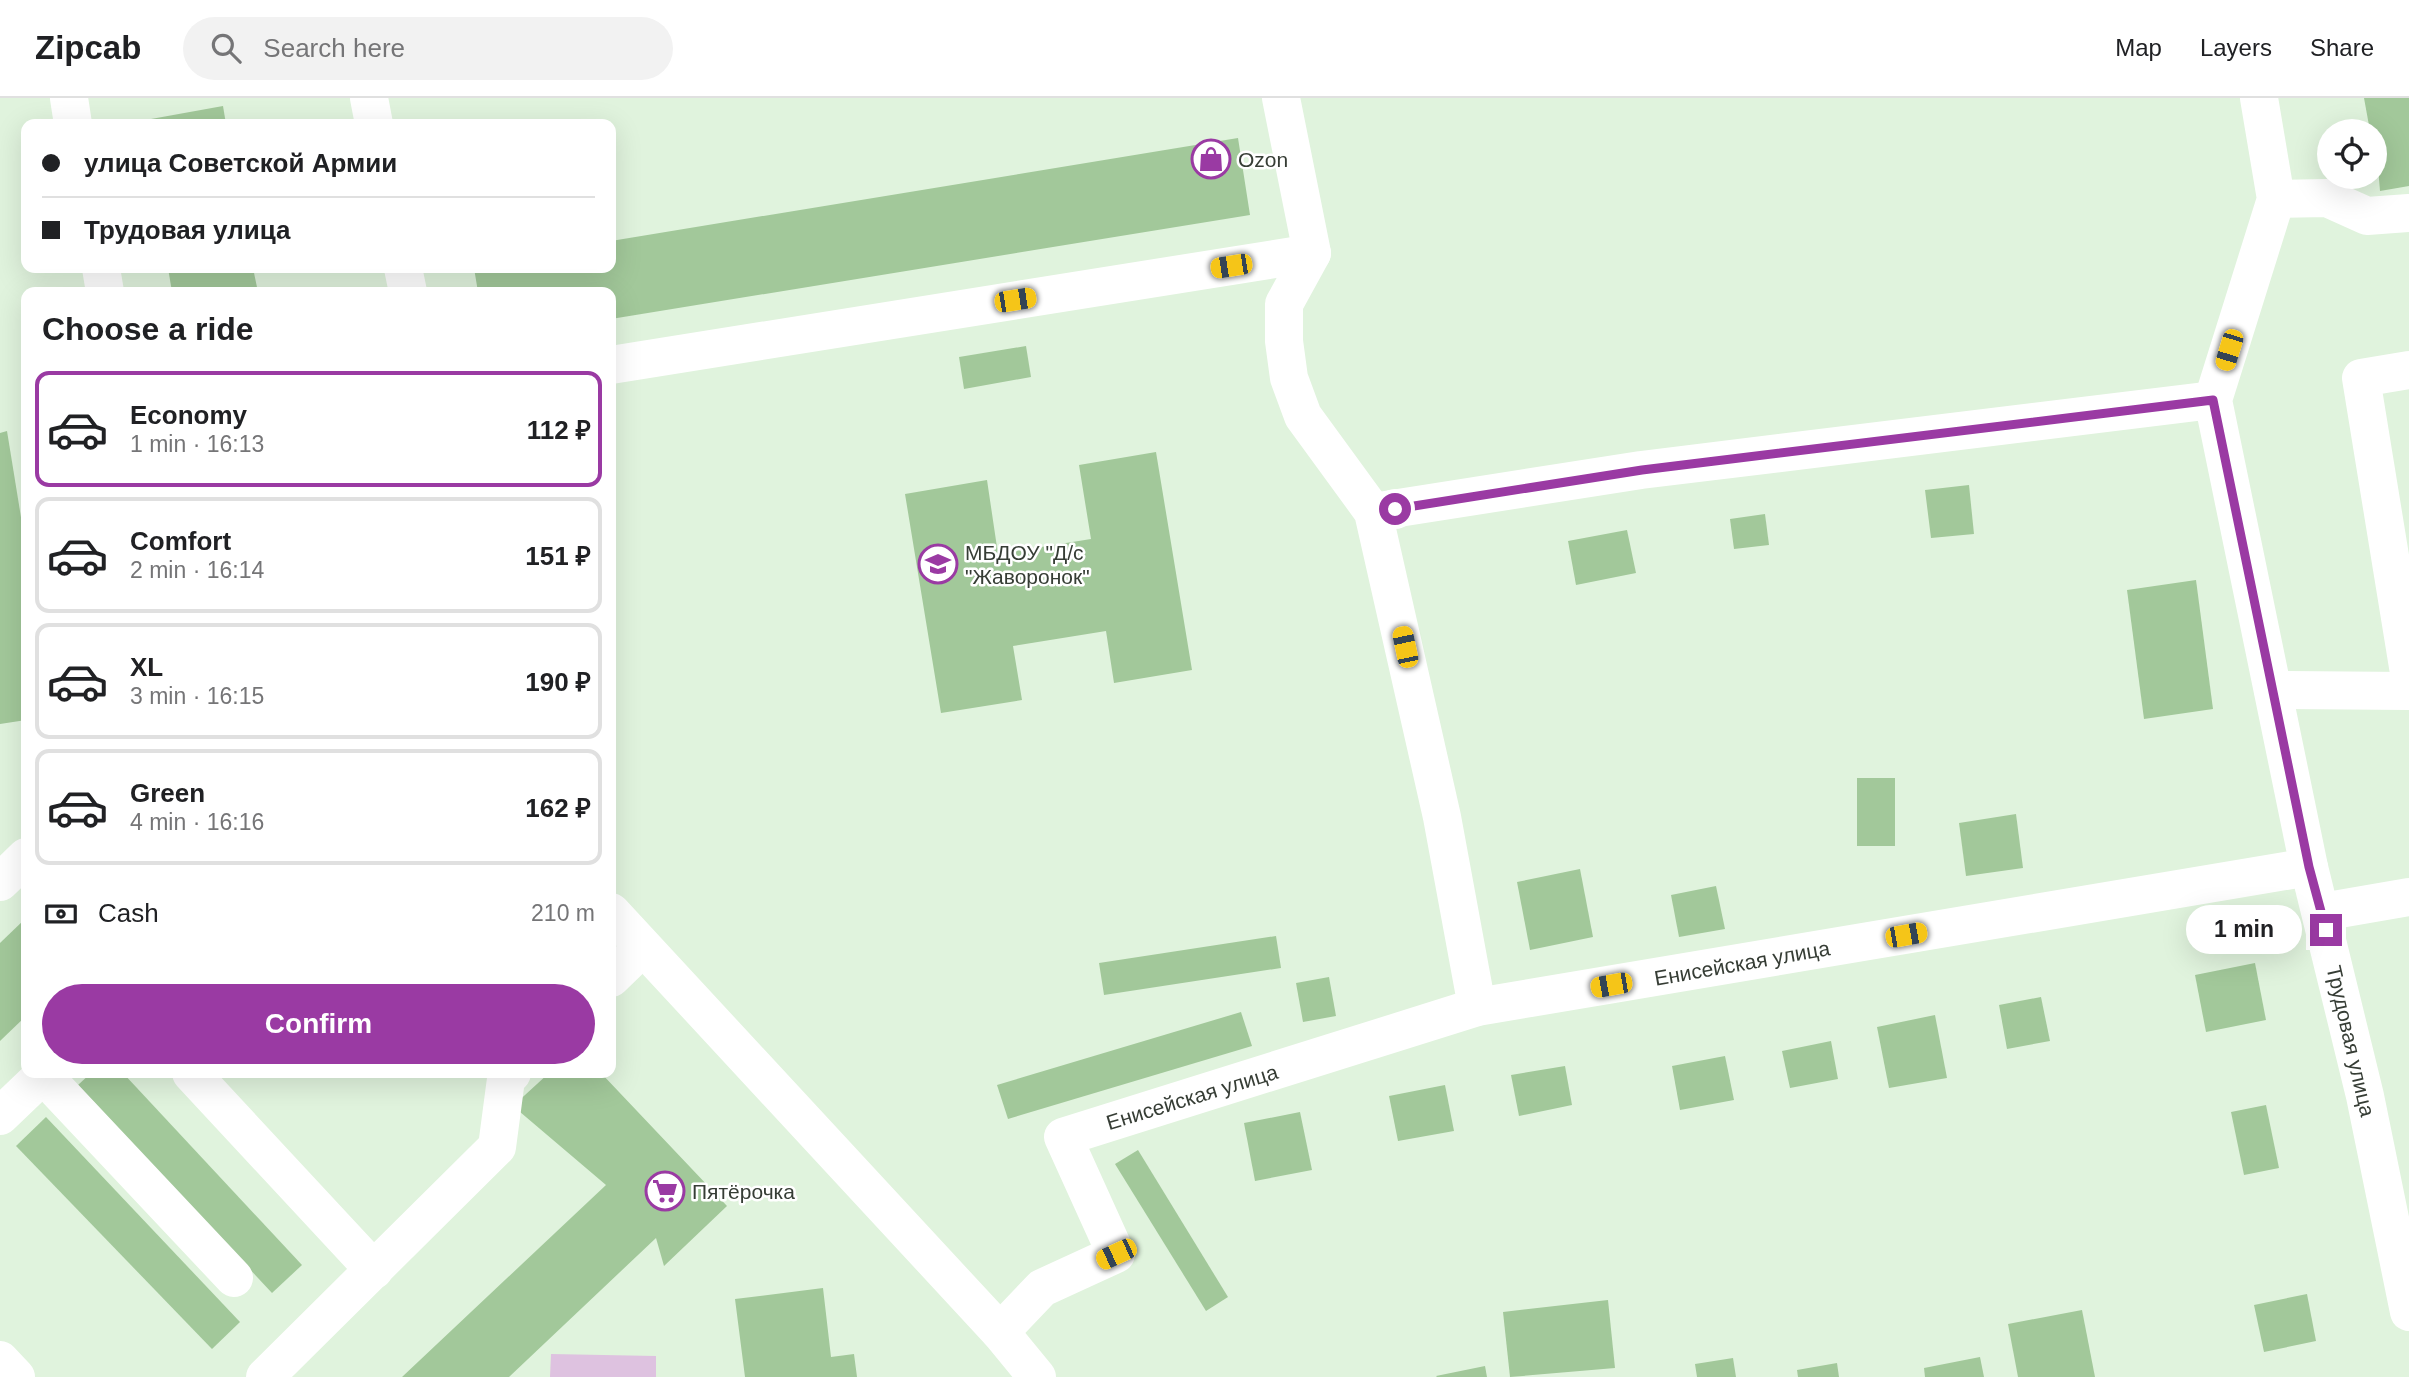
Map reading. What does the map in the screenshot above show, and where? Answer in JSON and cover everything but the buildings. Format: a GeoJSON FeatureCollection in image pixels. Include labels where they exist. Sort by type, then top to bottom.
{"type":"FeatureCollection","features":[{"type":"Feature","properties":{"kind":"street"},"geometry":{"type":"LineString","coordinates":[[69,98],[73,119]]}},
{"type":"Feature","properties":{"kind":"street"},"geometry":{"type":"LineString","coordinates":[[369,98],[373,119]]}},
{"type":"Feature","properties":{"kind":"street"},"geometry":{"type":"LineString","coordinates":[[1282,98],[1312,253],[1284,304],[1284,341],[1289,378],[1303,416],[1373,512],[1442,817],[1476,1007]]}},
{"type":"Feature","properties":{"kind":"street"},"geometry":{"type":"LineString","coordinates":[[1373,512],[1642,470],[2213,400],[2276,199],[2259,98]]}},
{"type":"Feature","properties":{"kind":"street"},"geometry":{"type":"LineString","coordinates":[[2276,199],[2328,198],[2367,216],[2409,213]]}},
{"type":"Feature","properties":{"kind":"street"},"geometry":{"type":"LineString","coordinates":[[616,364],[1312,253]]}},
{"type":"Feature","properties":{"kind":"street"},"geometry":{"type":"LineString","coordinates":[[2409,370],[2361,378],[2409,673]]}},
{"type":"Feature","properties":{"kind":"street","name":"Трудовая улица"},"geometry":{"type":"LineString","coordinates":[[2213,400],[2309,867],[2365,1096],[2409,1312]]}},
{"type":"Feature","properties":{"kind":"street"},"geometry":{"type":"LineString","coordinates":[[2273,690],[2409,691]]}},
{"type":"Feature","properties":{"kind":"street"},"geometry":{"type":"LineString","coordinates":[[0,881],[21,862]]}},
{"type":"Feature","properties":{"kind":"street","name":"Енисейская улица"},"geometry":{"type":"LineString","coordinates":[[1000,1332],[1042,1288],[1116,1254],[1063,1137],[1476,1007],[2309,867]]}},
{"type":"Feature","properties":{"kind":"street"},"geometry":{"type":"LineString","coordinates":[[2322,912],[2409,897]]}},
{"type":"Feature","properties":{"kind":"street"},"geometry":{"type":"LineString","coordinates":[[616,918],[1000,1332],[1037,1377]]}},
{"type":"Feature","properties":{"kind":"street"},"geometry":{"type":"LineString","coordinates":[[616,973],[642,948]]}},
{"type":"Feature","properties":{"kind":"street"},"geometry":{"type":"LineString","coordinates":[[0,1116],[40,1078]]}},
{"type":"Feature","properties":{"kind":"street"},"geometry":{"type":"LineString","coordinates":[[48,1078],[234,1278]]}},
{"type":"Feature","properties":{"kind":"street"},"geometry":{"type":"LineString","coordinates":[[196,1078],[374,1270]]}},
{"type":"Feature","properties":{"kind":"street"},"geometry":{"type":"LineString","coordinates":[[265,1377],[497,1147],[507,1078]]}},
{"type":"Feature","properties":{"kind":"street"},"geometry":{"type":"LineString","coordinates":[[0,1360],[16,1377]]}},
{"type":"Feature","properties":{"kind":"shaded area"},"geometry":{"type":"Polygon","coordinates":[[[551,1354],[656,1356],[656,1377],[550,1377],[551,1354]]]}},
{"type":"Feature","properties":{"kind":"place","name":"Ozon"},"geometry":{"type":"Point","coordinates":[1211,159]}},
{"type":"Feature","properties":{"kind":"place","name":"МБДОУ \"Д/с \"Жаворонок\""},"geometry":{"type":"Point","coordinates":[938,564]}},
{"type":"Feature","properties":{"kind":"place","name":"Пятёрочка"},"geometry":{"type":"Point","coordinates":[665,1191]}},
{"type":"Feature","properties":{"kind":"route"},"geometry":{"type":"LineString","coordinates":[[1395,509],[1642,470],[2213,400],[2309,867],[2326,930]]}}]}
